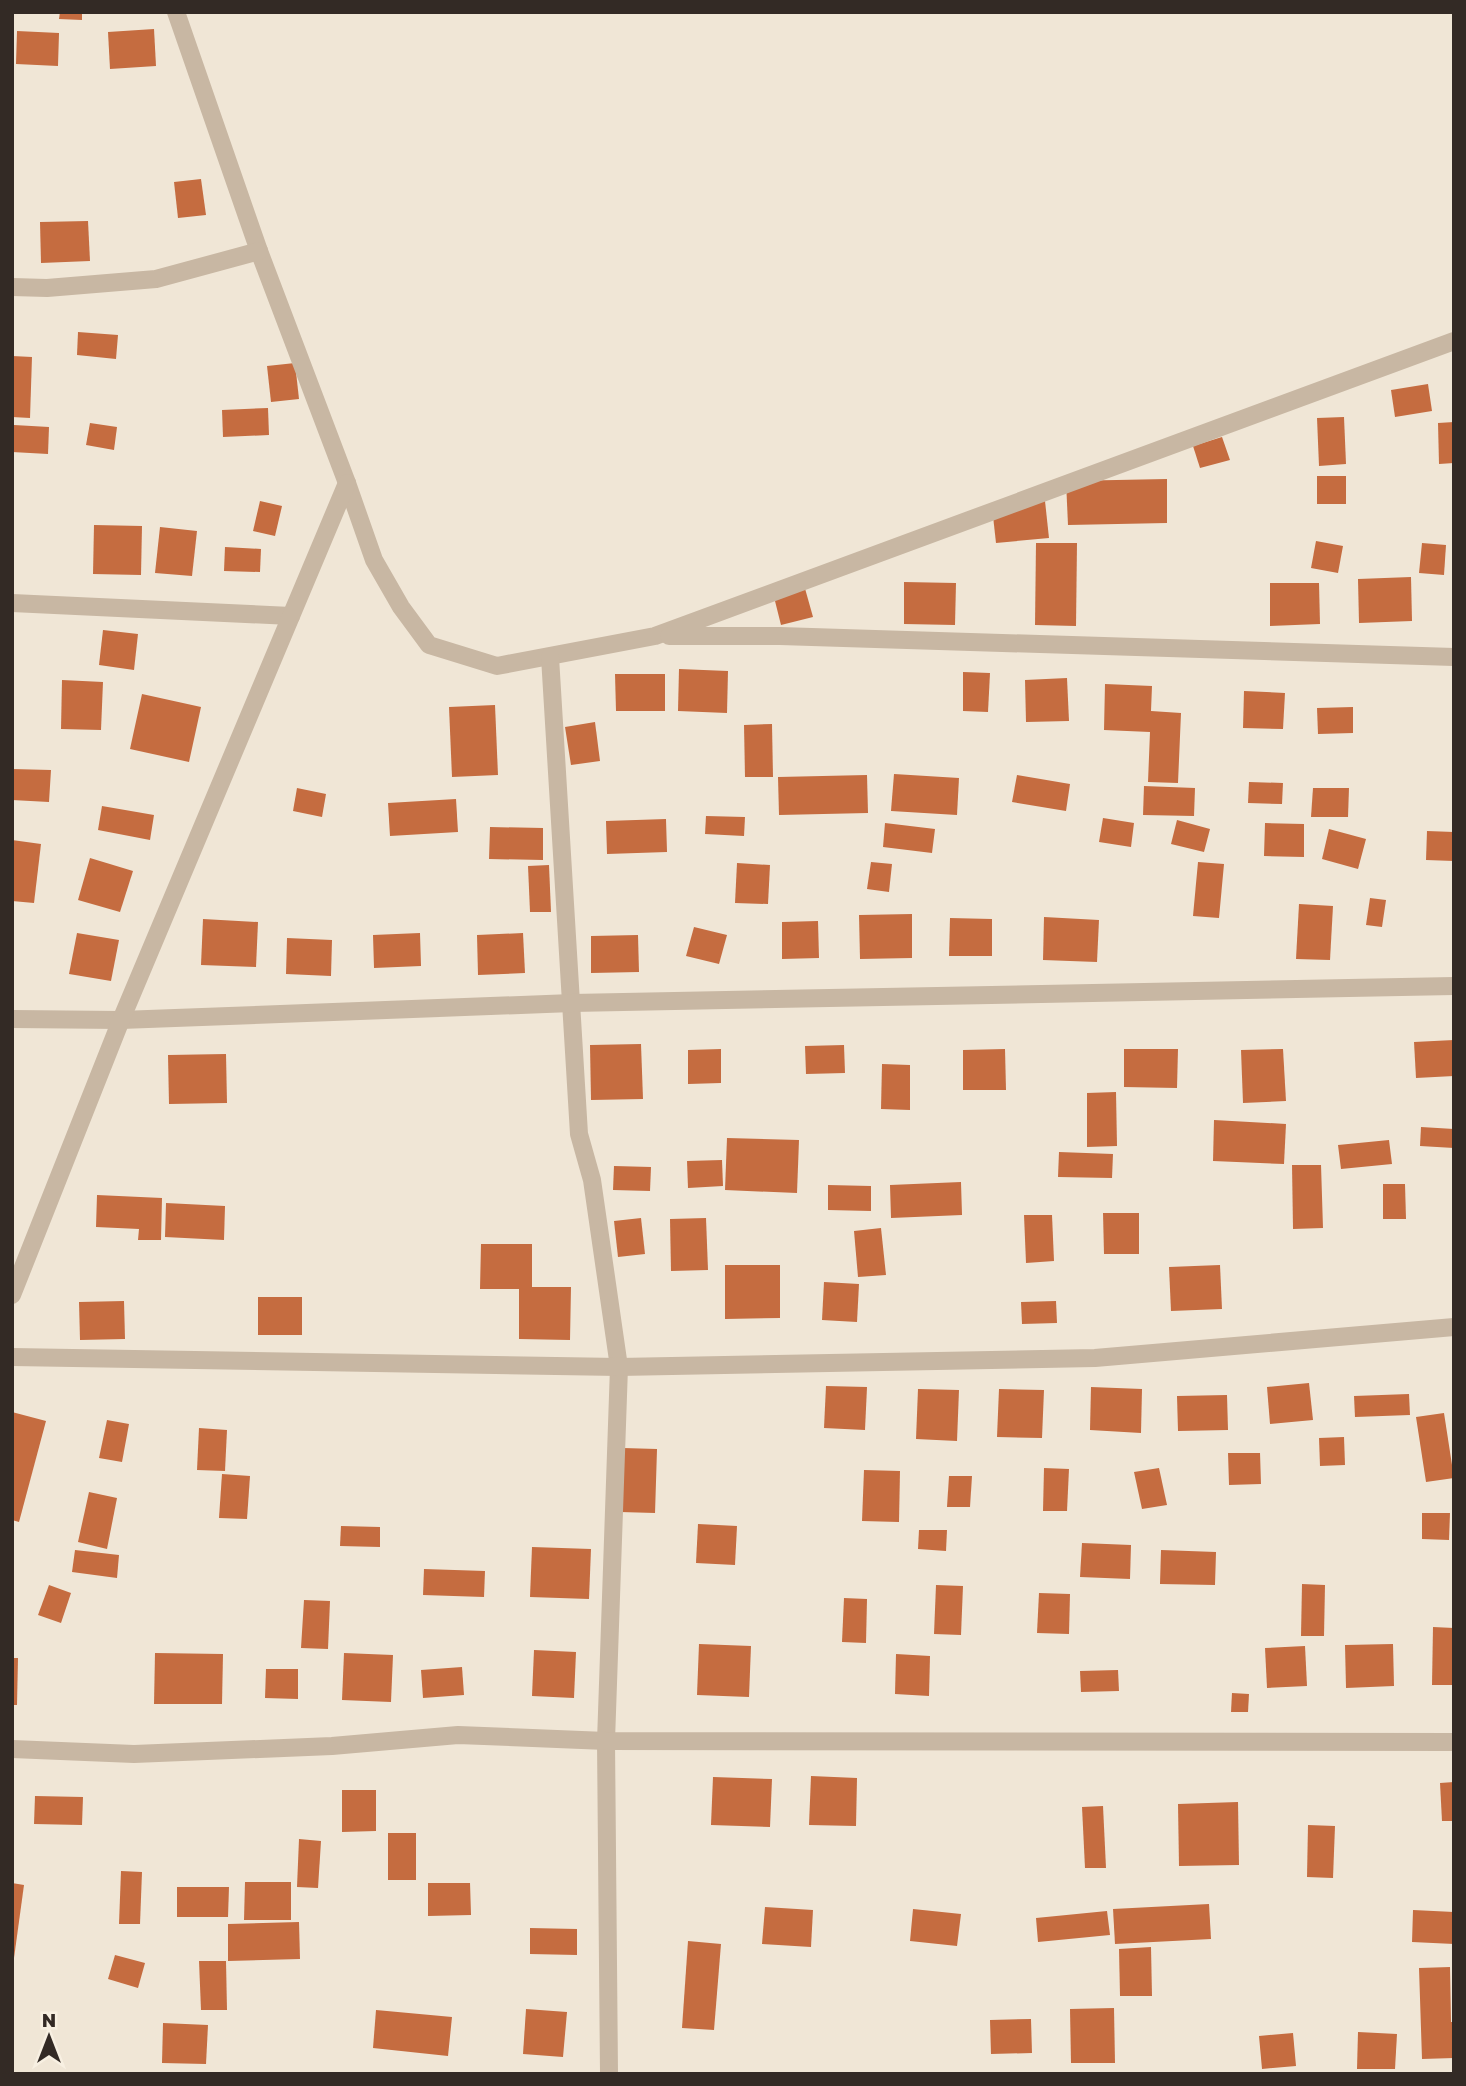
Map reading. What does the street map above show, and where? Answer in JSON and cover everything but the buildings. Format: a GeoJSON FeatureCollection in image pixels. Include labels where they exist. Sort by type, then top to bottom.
{"type":"FeatureCollection","features":[{"type":"Feature","properties":{"kind":"street"},"geometry":{"type":"LineString","coordinates":[[176,12],[259,251],[374,560],[401,607],[429,645],[497,666],[655,636],[1454,341]]}},
{"type":"Feature","properties":{"kind":"street"},"geometry":{"type":"LineString","coordinates":[[12,287],[47,288],[156,279],[259,251]]}},
{"type":"Feature","properties":{"kind":"street"},"geometry":{"type":"LineString","coordinates":[[12,1295],[121,1020],[347,483]]}},
{"type":"Feature","properties":{"kind":"street"},"geometry":{"type":"LineString","coordinates":[[12,603],[290,616]]}},
{"type":"Feature","properties":{"kind":"street"},"geometry":{"type":"LineString","coordinates":[[655,636],[780,636],[1454,657]]}},
{"type":"Feature","properties":{"kind":"street"},"geometry":{"type":"LineString","coordinates":[[550,657],[579,1134],[592,1180],[619,1367],[606,1741],[610,2074]]}},
{"type":"Feature","properties":{"kind":"street"},"geometry":{"type":"LineString","coordinates":[[12,1019],[121,1020],[572,1003],[1454,986]]}},
{"type":"Feature","properties":{"kind":"street"},"geometry":{"type":"LineString","coordinates":[[12,1357],[619,1367],[1095,1358],[1454,1326]]}},
{"type":"Feature","properties":{"kind":"street"},"geometry":{"type":"LineString","coordinates":[[12,1749],[134,1754],[332,1745],[458,1735],[606,1741],[1454,1742]]}}]}
